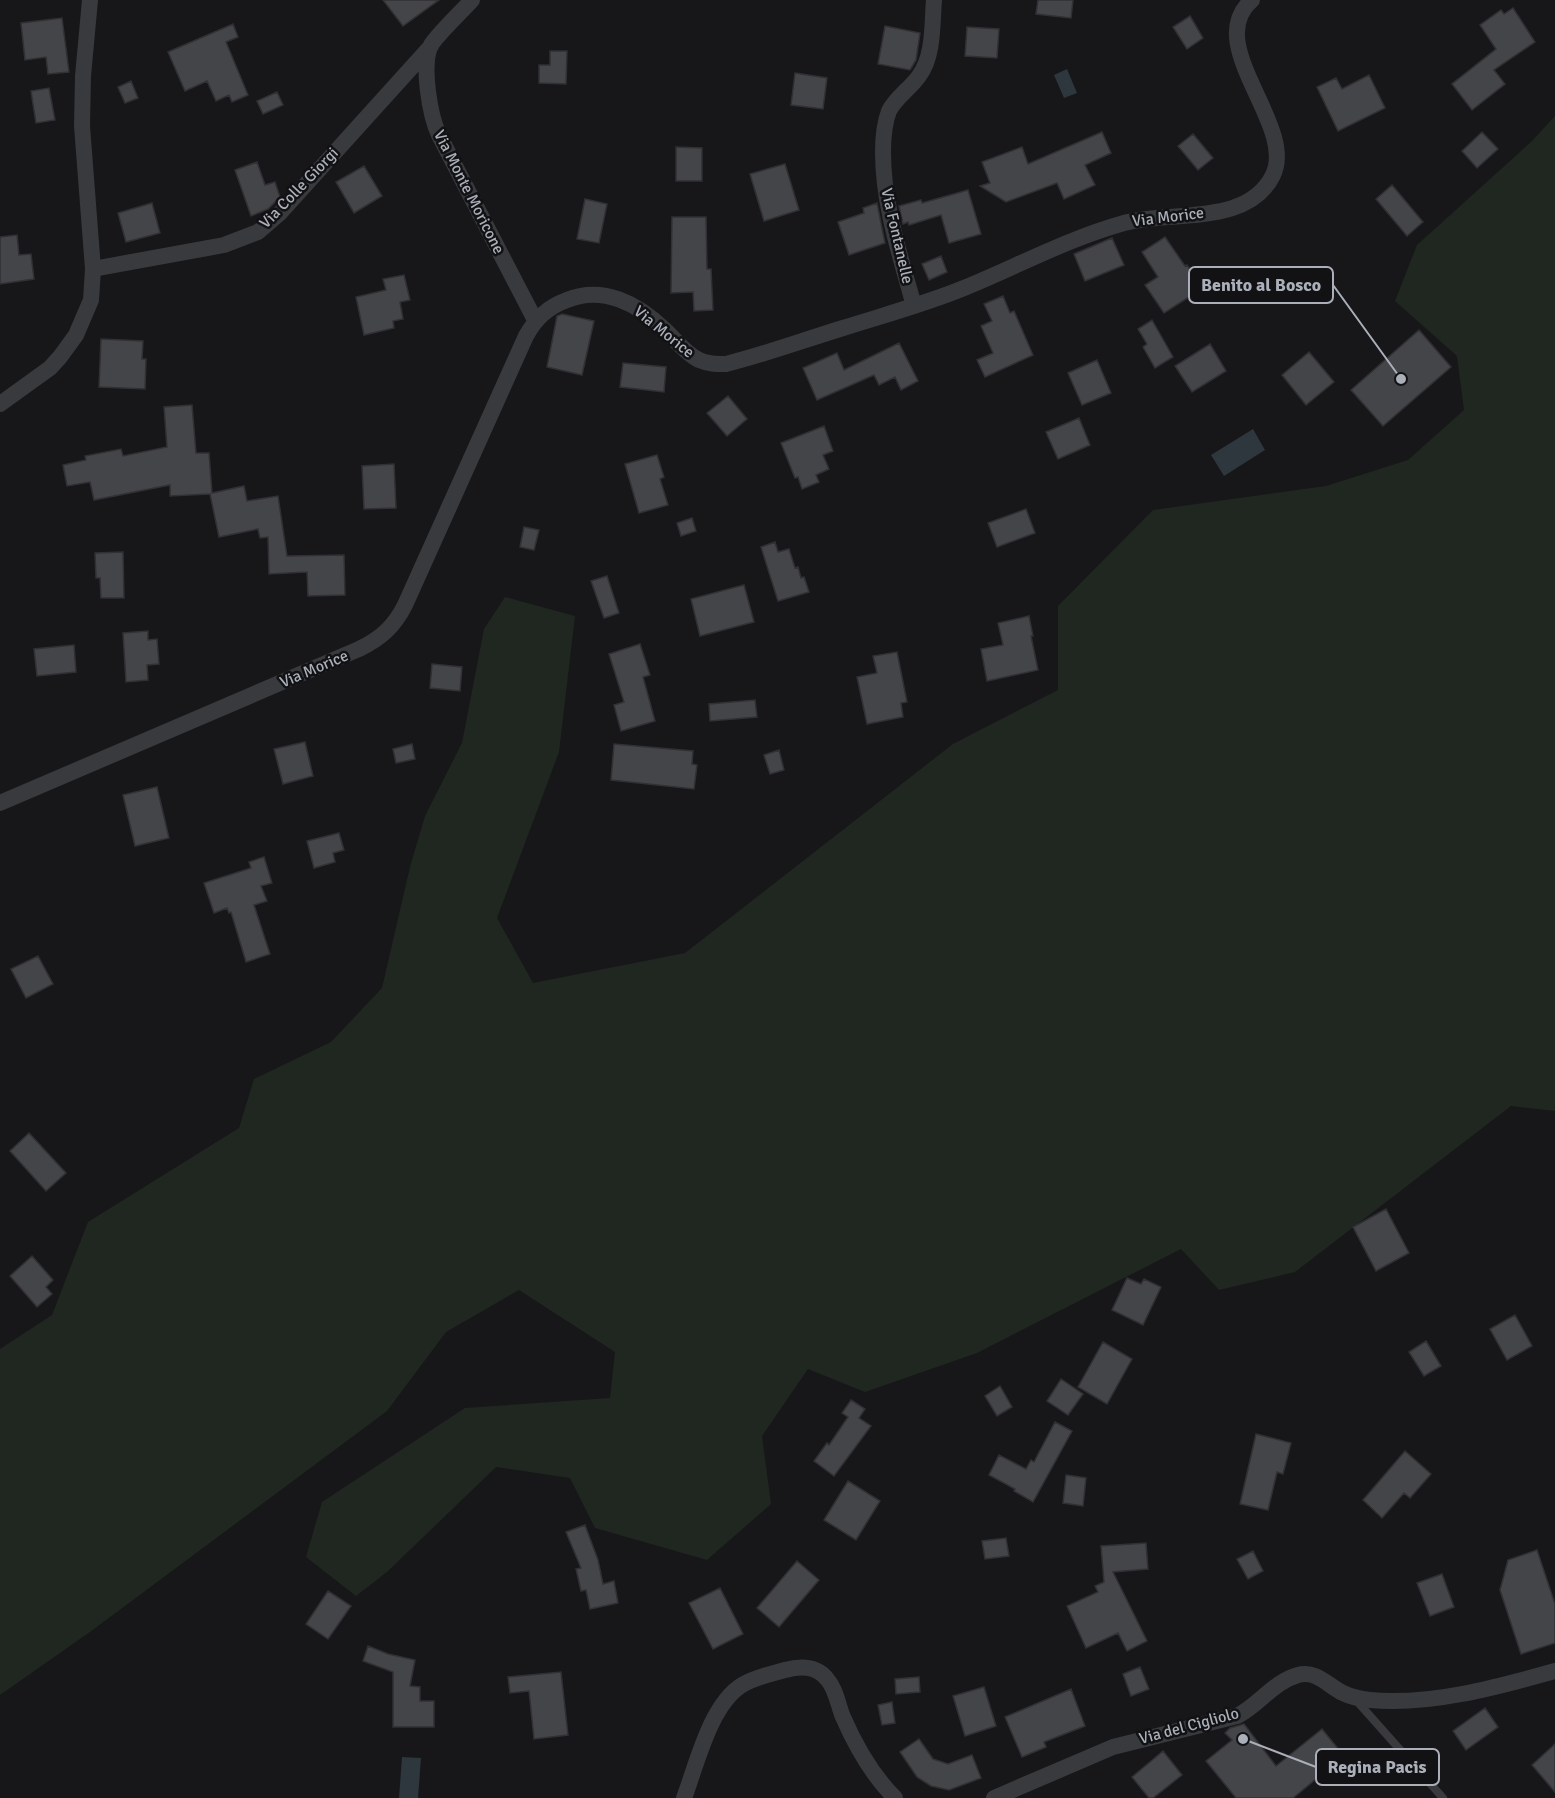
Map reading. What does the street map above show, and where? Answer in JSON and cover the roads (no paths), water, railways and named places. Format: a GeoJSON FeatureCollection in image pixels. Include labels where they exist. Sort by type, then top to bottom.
{"type":"FeatureCollection","features":[{"type":"Feature","properties":{"kind":"street"},"geometry":{"type":"LineString","coordinates":[[0,404],[50,368],[71,343],[91,300],[93,269],[82,126],[84,64],[90,0]]}},
{"type":"Feature","properties":{"kind":"street"},"geometry":{"type":"LineString","coordinates":[[431,46],[472,0]]}},
{"type":"Feature","properties":{"kind":"street","name":"Via Fontanelle"},"geometry":{"type":"LineString","coordinates":[[914,306],[887,203],[883,146],[885,126],[890,110],[898,98],[916,81],[925,67],[934,0]]}},
{"type":"Feature","properties":{"kind":"street","name":"Via Morice"},"geometry":{"type":"LineString","coordinates":[[0,803],[359,649],[391,628],[405,605],[522,343],[535,320],[553,307],[576,296],[591,294],[610,296],[627,302],[651,317],[694,357],[706,363],[718,364],[739,360],[914,306],[964,288],[1060,244],[1115,225],[1151,217],[1220,211],[1248,201],[1260,193],[1274,173],[1277,155],[1271,128],[1250,80],[1239,46],[1240,19],[1245,7],[1252,0]]}},
{"type":"Feature","properties":{"kind":"street","name":"Via Colle Giorgi"},"geometry":{"type":"LineString","coordinates":[[93,269],[214,247],[258,232],[280,213],[431,46]]}},
{"type":"Feature","properties":{"kind":"street","name":"Via Monte Moricone"},"geometry":{"type":"LineString","coordinates":[[431,46],[428,92],[435,126],[535,320]]}},
{"type":"Feature","properties":{"kind":"street"},"geometry":{"type":"LineString","coordinates":[[684,1798],[713,1721],[729,1697],[737,1688],[750,1681],[800,1667],[813,1669],[828,1680],[857,1746],[873,1773],[895,1798]]}},
{"type":"Feature","properties":{"kind":"street","name":"Via del Cigliolo"},"geometry":{"type":"LineString","coordinates":[[994,1798],[1113,1747],[1237,1716],[1249,1710],[1274,1688],[1300,1675],[1318,1677],[1353,1697],[1376,1700],[1437,1697],[1500,1685],[1555,1671]]}},
{"type":"Feature","properties":{"kind":"lane"},"geometry":{"type":"LineString","coordinates":[[1353,1697],[1443,1798]]}},
{"type":"Feature","properties":{"kind":"place","name":"Benito al Bosco"},"geometry":{"type":"Point","coordinates":[1401,379]}},
{"type":"Feature","properties":{"kind":"place","name":"Regina Pacis"},"geometry":{"type":"Point","coordinates":[1243,1739]}}]}
